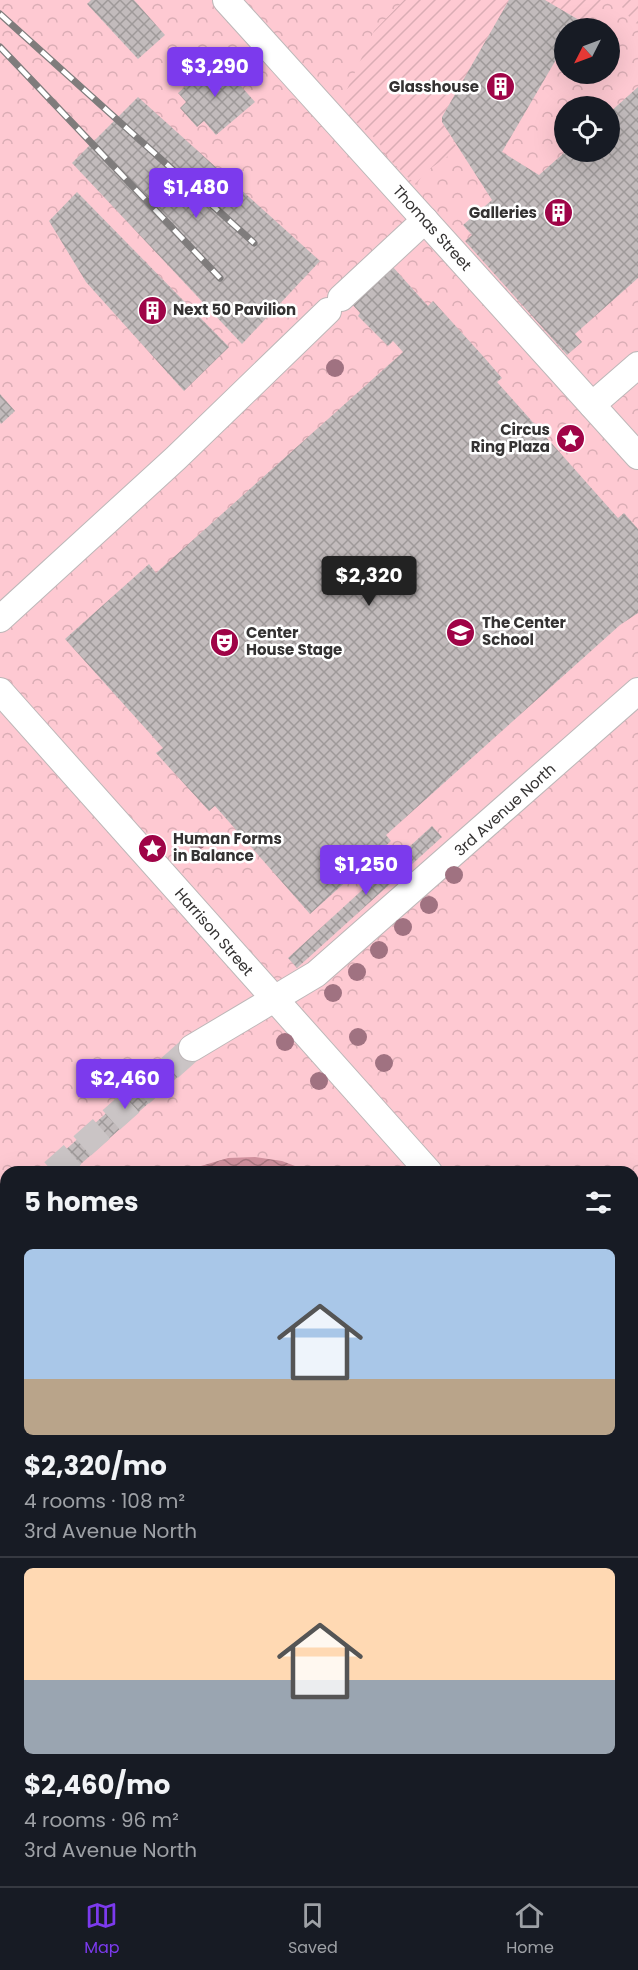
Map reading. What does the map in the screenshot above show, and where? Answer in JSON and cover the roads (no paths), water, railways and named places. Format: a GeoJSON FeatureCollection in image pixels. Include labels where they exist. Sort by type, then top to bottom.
{"type":"FeatureCollection","features":[{"type":"Feature","properties":{"kind":"street","name":"Thomas Street"},"geometry":{"type":"LineString","coordinates":[[226,0],[638,456]]}},
{"type":"Feature","properties":{"kind":"street"},"geometry":{"type":"LineString","coordinates":[[0,619],[176,458],[425,220]]}},
{"type":"Feature","properties":{"kind":"street"},"geometry":{"type":"LineString","coordinates":[[592,405],[638,365]]}},
{"type":"Feature","properties":{"kind":"street","name":"Harrison Street"},"geometry":{"type":"LineString","coordinates":[[0,691],[424,1166]]}},
{"type":"Feature","properties":{"kind":"street","name":"3rd Avenue North"},"geometry":{"type":"LineString","coordinates":[[192,1048],[272,998],[316,974],[638,691]]}},
{"type":"Feature","properties":{"kind":"water"},"geometry":{"type":"Polygon","coordinates":[[[255,1157],[282,1161],[295,1166],[201,1166],[228,1158],[255,1157]]]}},
{"type":"Feature","properties":{"kind":"tunnel"},"geometry":{"type":"LineString","coordinates":[[60,1166],[192,1048]]}},
{"type":"Feature","properties":{"kind":"railway"},"geometry":{"type":"LineString","coordinates":[[0,14],[254,243]]}},
{"type":"Feature","properties":{"kind":"railway"},"geometry":{"type":"LineString","coordinates":[[0,47],[220,278]]}},
{"type":"Feature","properties":{"kind":"place","name":"Glasshouse"},"geometry":{"type":"Point","coordinates":[500,87]}},
{"type":"Feature","properties":{"kind":"place","name":"Galleries"},"geometry":{"type":"Point","coordinates":[558,213]}},
{"type":"Feature","properties":{"kind":"place","name":"Next 50 Pavilion"},"geometry":{"type":"Point","coordinates":[152,310]}},
{"type":"Feature","properties":{"kind":"place","name":"Circus Ring Plaza"},"geometry":{"type":"Point","coordinates":[571,439]}},
{"type":"Feature","properties":{"kind":"place","name":"The Center School"},"geometry":{"type":"Point","coordinates":[461,632]}},
{"type":"Feature","properties":{"kind":"place","name":"Center House Stage"},"geometry":{"type":"Point","coordinates":[225,642]}},
{"type":"Feature","properties":{"kind":"place","name":"Human Forms in Balance"},"geometry":{"type":"Point","coordinates":[152,848]}}]}
